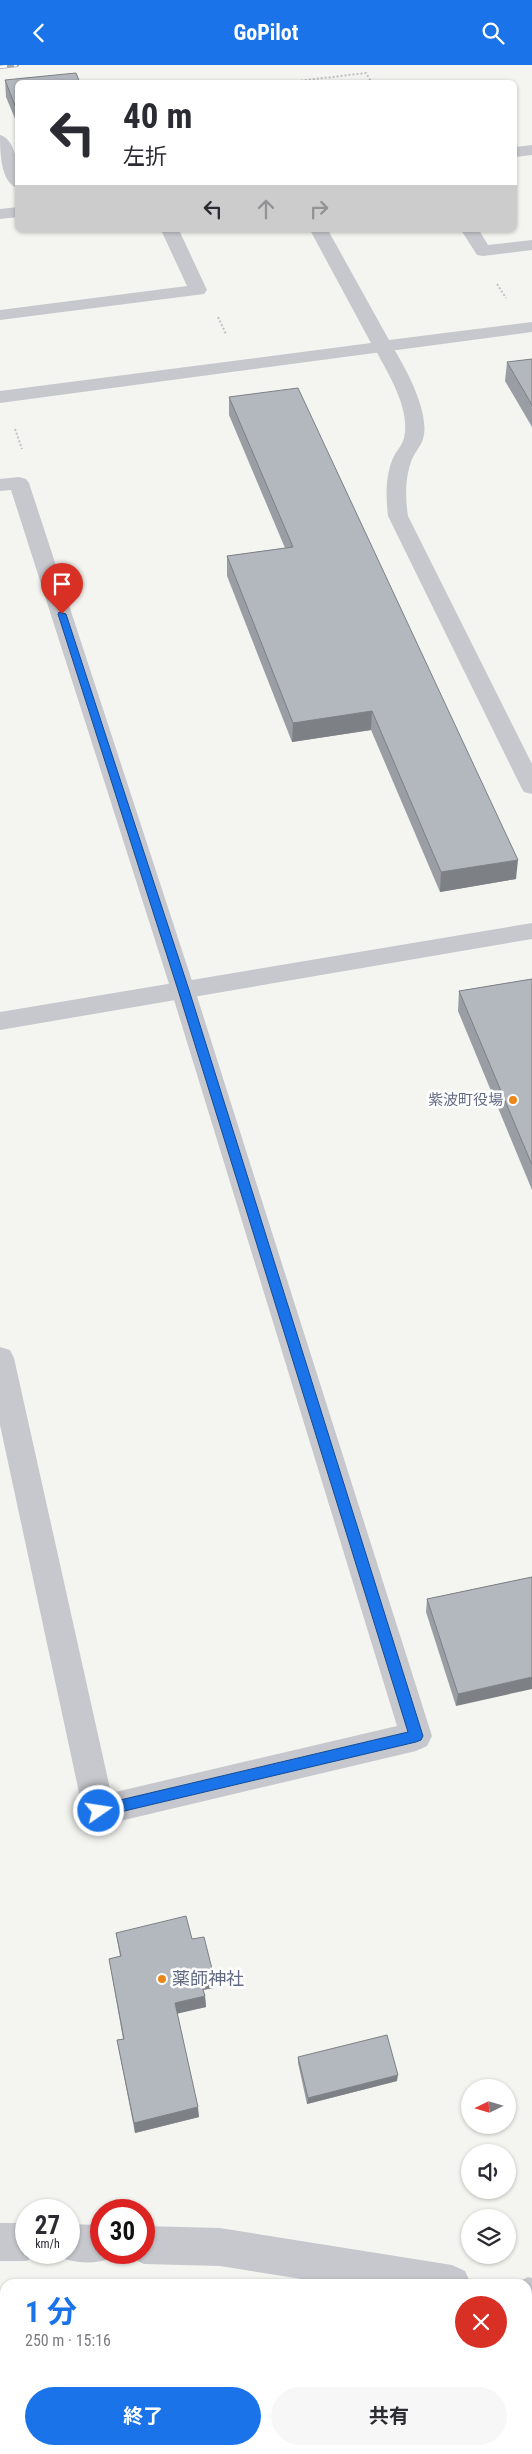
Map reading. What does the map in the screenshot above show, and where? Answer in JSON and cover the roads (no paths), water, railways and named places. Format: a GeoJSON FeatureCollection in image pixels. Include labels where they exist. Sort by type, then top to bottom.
{"type":"FeatureCollection","features":[{"type":"Feature","properties":{"kind":"street"},"geometry":{"type":"LineString","coordinates":[[0,140],[15,176]]}},
{"type":"Feature","properties":{"kind":"street"},"geometry":{"type":"LineString","coordinates":[[517,152],[532,150]]}},
{"type":"Feature","properties":{"kind":"street"},"geometry":{"type":"LineString","coordinates":[[0,214],[15,212]]}},
{"type":"Feature","properties":{"kind":"street"},"geometry":{"type":"LineString","coordinates":[[0,315],[198,290],[171,232]]}},
{"type":"Feature","properties":{"kind":"street"},"geometry":{"type":"LineString","coordinates":[[320,232],[401,381],[414,418],[414,437],[402,458],[398,474],[395,494],[398,516],[532,787]]}},
{"type":"Feature","properties":{"kind":"street"},"geometry":{"type":"LineString","coordinates":[[471,232],[483,251],[532,245]]}},
{"type":"Feature","properties":{"kind":"street"},"geometry":{"type":"LineString","coordinates":[[0,397],[532,327]]}},
{"type":"Feature","properties":{"kind":"street"},"geometry":{"type":"LineString","coordinates":[[0,485],[19,483],[184,990],[416,1736],[99,1811],[0,1358]]}},
{"type":"Feature","properties":{"kind":"street"},"geometry":{"type":"LineString","coordinates":[[0,1021],[532,931]]}},
{"type":"Feature","properties":{"kind":"street"},"geometry":{"type":"LineString","coordinates":[[0,2242],[15,2242]]}},
{"type":"Feature","properties":{"kind":"street"},"geometry":{"type":"LineString","coordinates":[[155,2245],[220,2247],[421,2279]]}},
{"type":"Feature","properties":{"kind":"railway"},"geometry":{"type":"LineString","coordinates":[[0,67],[17,65]]}},
{"type":"Feature","properties":{"kind":"place","name":"紫波町役場"},"geometry":{"type":"Point","coordinates":[513,1100]}},
{"type":"Feature","properties":{"kind":"place","name":"薬師神社"},"geometry":{"type":"Point","coordinates":[162,1979]}}]}
